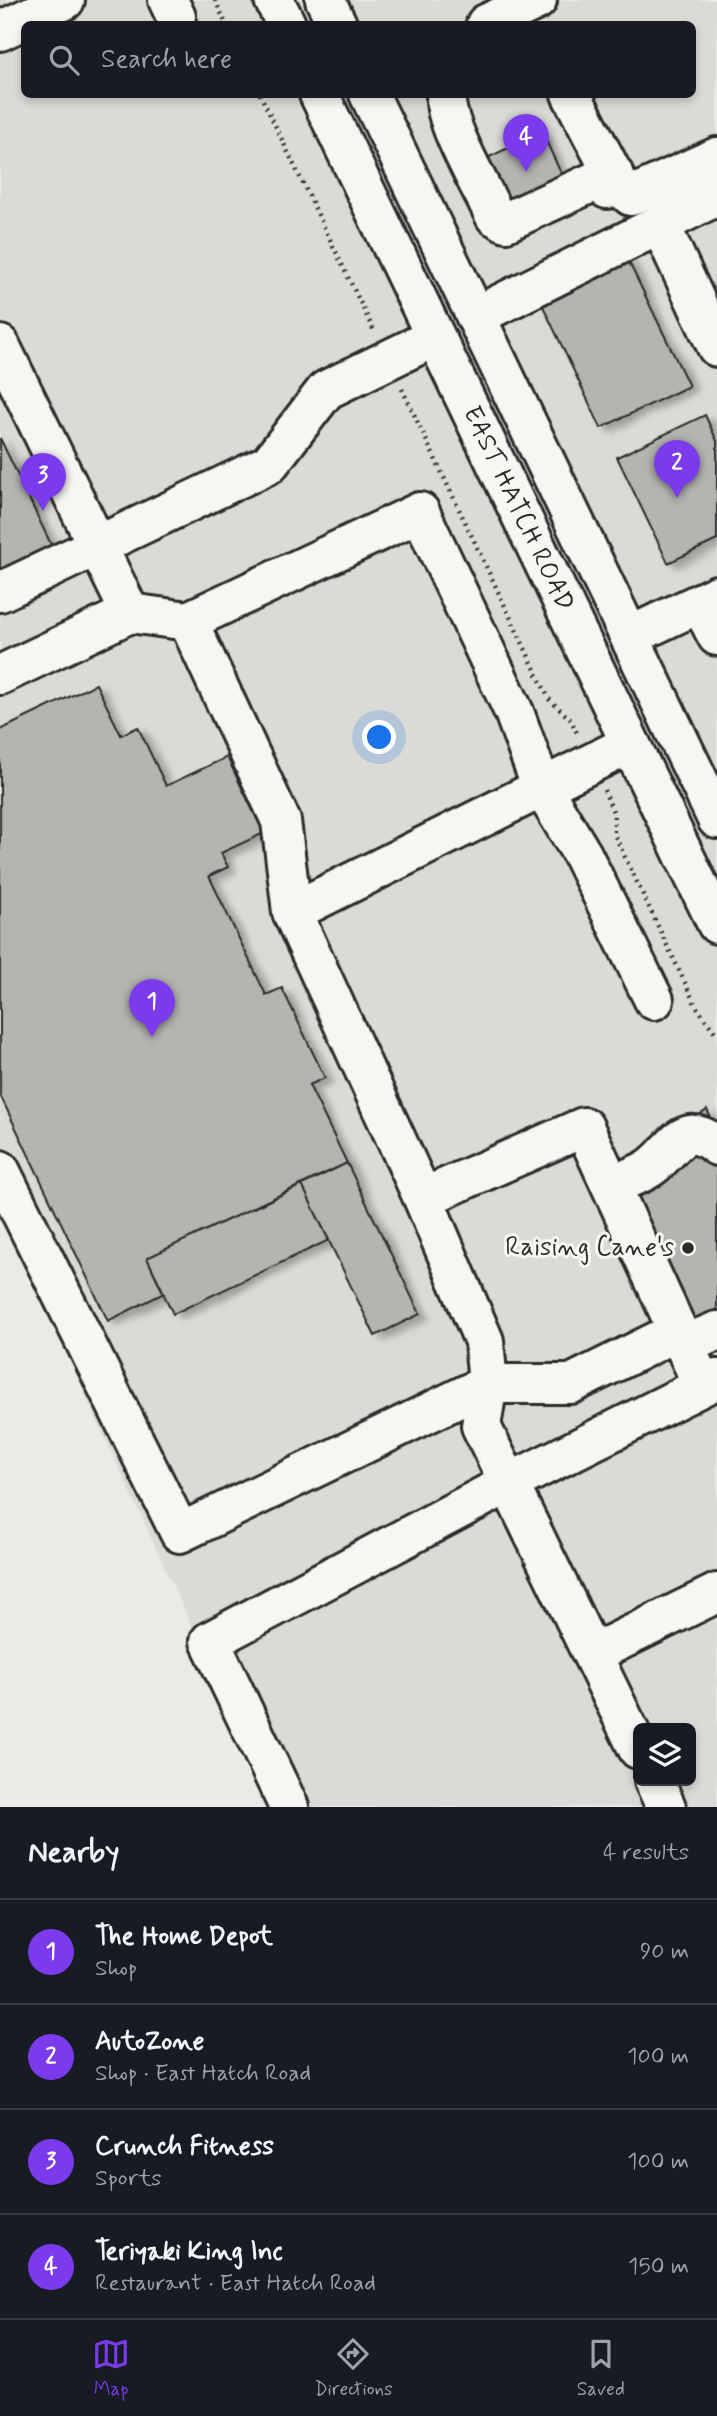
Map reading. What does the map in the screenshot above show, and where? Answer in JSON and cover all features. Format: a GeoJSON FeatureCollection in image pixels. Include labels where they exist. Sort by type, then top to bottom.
{"type":"FeatureCollection","features":[{"type":"Feature","properties":{"kind":"main road"},"geometry":{"type":"LineString","coordinates":[[0,31],[65,0]]}},
{"type":"Feature","properties":{"kind":"main road"},"geometry":{"type":"LineString","coordinates":[[274,0],[284,21]]}},
{"type":"Feature","properties":{"kind":"main road"},"geometry":{"type":"LineString","coordinates":[[325,0],[336,21]]}},
{"type":"Feature","properties":{"kind":"main road"},"geometry":{"type":"LineString","coordinates":[[492,21],[537,0]]}},
{"type":"Feature","properties":{"kind":"main road","name":"EAST HATCH ROAD"},"geometry":{"type":"LineString","coordinates":[[321,98],[717,924]]}},
{"type":"Feature","properties":{"kind":"main road","name":"EAST HATCH ROAD"},"geometry":{"type":"LineString","coordinates":[[371,98],[717,819]]}},
{"type":"Feature","properties":{"kind":"main road"},"geometry":{"type":"LineString","coordinates":[[446,98],[450,123],[490,206],[495,216],[506,222],[616,178]]}},
{"type":"Feature","properties":{"kind":"main road"},"geometry":{"type":"LineString","coordinates":[[574,98],[616,178],[631,196],[717,157]]}},
{"type":"Feature","properties":{"kind":"main road"},"geometry":{"type":"LineString","coordinates":[[510,233],[616,178]]}},
{"type":"Feature","properties":{"kind":"main road"},"geometry":{"type":"LineString","coordinates":[[476,316],[717,196]]}},
{"type":"Feature","properties":{"kind":"main road"},"geometry":{"type":"LineString","coordinates":[[660,224],[717,347]]}},
{"type":"Feature","properties":{"kind":"main road"},"geometry":{"type":"LineString","coordinates":[[0,592],[269,464],[326,390],[435,337]]}},
{"type":"Feature","properties":{"kind":"main road"},"geometry":{"type":"LineString","coordinates":[[0,345],[130,612]]}},
{"type":"Feature","properties":{"kind":"main road"},"geometry":{"type":"LineString","coordinates":[[0,676],[130,612],[188,621],[420,512],[514,712],[541,786],[582,854],[654,1000]]}},
{"type":"Feature","properties":{"kind":"main road"},"geometry":{"type":"LineString","coordinates":[[629,636],[711,612]]}},
{"type":"Feature","properties":{"kind":"main road"},"geometry":{"type":"LineString","coordinates":[[188,621],[282,821],[292,912],[423,1198],[484,1341],[488,1384],[481,1426],[633,1739]]}},
{"type":"Feature","properties":{"kind":"main road"},"geometry":{"type":"LineString","coordinates":[[292,912],[630,744]]}},
{"type":"Feature","properties":{"kind":"main road"},"geometry":{"type":"LineString","coordinates":[[289,1807],[210,1641],[509,1483],[710,1383],[693,1336],[611,1186],[584,1127],[423,1198]]}},
{"type":"Feature","properties":{"kind":"main road"},"geometry":{"type":"LineString","coordinates":[[611,1186],[654,1166],[677,1140],[695,1134],[706,1137],[717,1146]]}},
{"type":"Feature","properties":{"kind":"main road"},"geometry":{"type":"LineString","coordinates":[[0,1170],[180,1533],[488,1384],[571,1384],[693,1336]]}},
{"type":"Feature","properties":{"kind":"main road"},"geometry":{"type":"LineString","coordinates":[[592,1654],[717,1593]]}},
{"type":"Feature","properties":{"kind":"main road"},"geometry":{"type":"LineString","coordinates":[[656,1786],[666,1807]]}},
{"type":"Feature","properties":{"kind":"path"},"geometry":{"type":"LineString","coordinates":[[215,0],[225,21]]}},
{"type":"Feature","properties":{"kind":"path"},"geometry":{"type":"LineString","coordinates":[[262,98],[549,699],[571,720],[612,806],[614,834],[696,1006],[717,1035]]}},
{"type":"Feature","properties":{"kind":"shaded area"},"geometry":{"type":"Polygon","coordinates":[[[0,0],[717,0],[717,1807],[275,1807],[0,1209],[0,0]]]}},
{"type":"Feature","properties":{"kind":"building"},"geometry":{"type":"Polygon","coordinates":[[[542,132],[566,184],[509,212],[485,159],[542,132]]]}},
{"type":"Feature","properties":{"kind":"building"},"geometry":{"type":"Polygon","coordinates":[[[627,258],[689,386],[601,428],[540,300],[627,258]]]}},
{"type":"Feature","properties":{"kind":"building"},"geometry":{"type":"Polygon","coordinates":[[[705,415],[717,441],[717,540],[668,563],[617,457],[705,415]]]}},
{"type":"Feature","properties":{"kind":"building"},"geometry":{"type":"Polygon","coordinates":[[[0,438],[58,559],[0,587],[0,438]]]}},
{"type":"Feature","properties":{"kind":"building"},"geometry":{"type":"Polygon","coordinates":[[[96,684],[121,735],[138,727],[166,786],[227,757],[264,833],[221,853],[228,867],[209,876],[266,995],[282,988],[325,1078],[309,1085],[347,1163],[147,1258],[164,1293],[108,1321],[0,1095],[0,730],[96,684]]]}},
{"type":"Feature","properties":{"kind":"building","name":"Raising Cane's"},"geometry":{"type":"Polygon","coordinates":[[[707,1110],[717,1130],[717,1343],[706,1349],[619,1166],[707,1110]]]}},
{"type":"Feature","properties":{"kind":"building"},"geometry":{"type":"Polygon","coordinates":[[[347,1163],[420,1314],[375,1336],[302,1185],[347,1163]]]}},
{"type":"Feature","properties":{"kind":"building"},"geometry":{"type":"Polygon","coordinates":[[[302,1185],[329,1240],[173,1314],[147,1258],[302,1185]]]}},
{"type":"Feature","properties":{"kind":"place","name":"Teriyaki King Inc"},"geometry":{"type":"Point","coordinates":[526,172]}},
{"type":"Feature","properties":{"kind":"place","name":"AutoZone"},"geometry":{"type":"Point","coordinates":[677,498]}},
{"type":"Feature","properties":{"kind":"place","name":"Crunch Fitness"},"geometry":{"type":"Point","coordinates":[43,511]}},
{"type":"Feature","properties":{"kind":"place","name":"The Home Depot"},"geometry":{"type":"Point","coordinates":[152,1037]}},
{"type":"Feature","properties":{"kind":"place","name":"Raising Cane's"},"geometry":{"type":"Point","coordinates":[688,1248]}}]}
